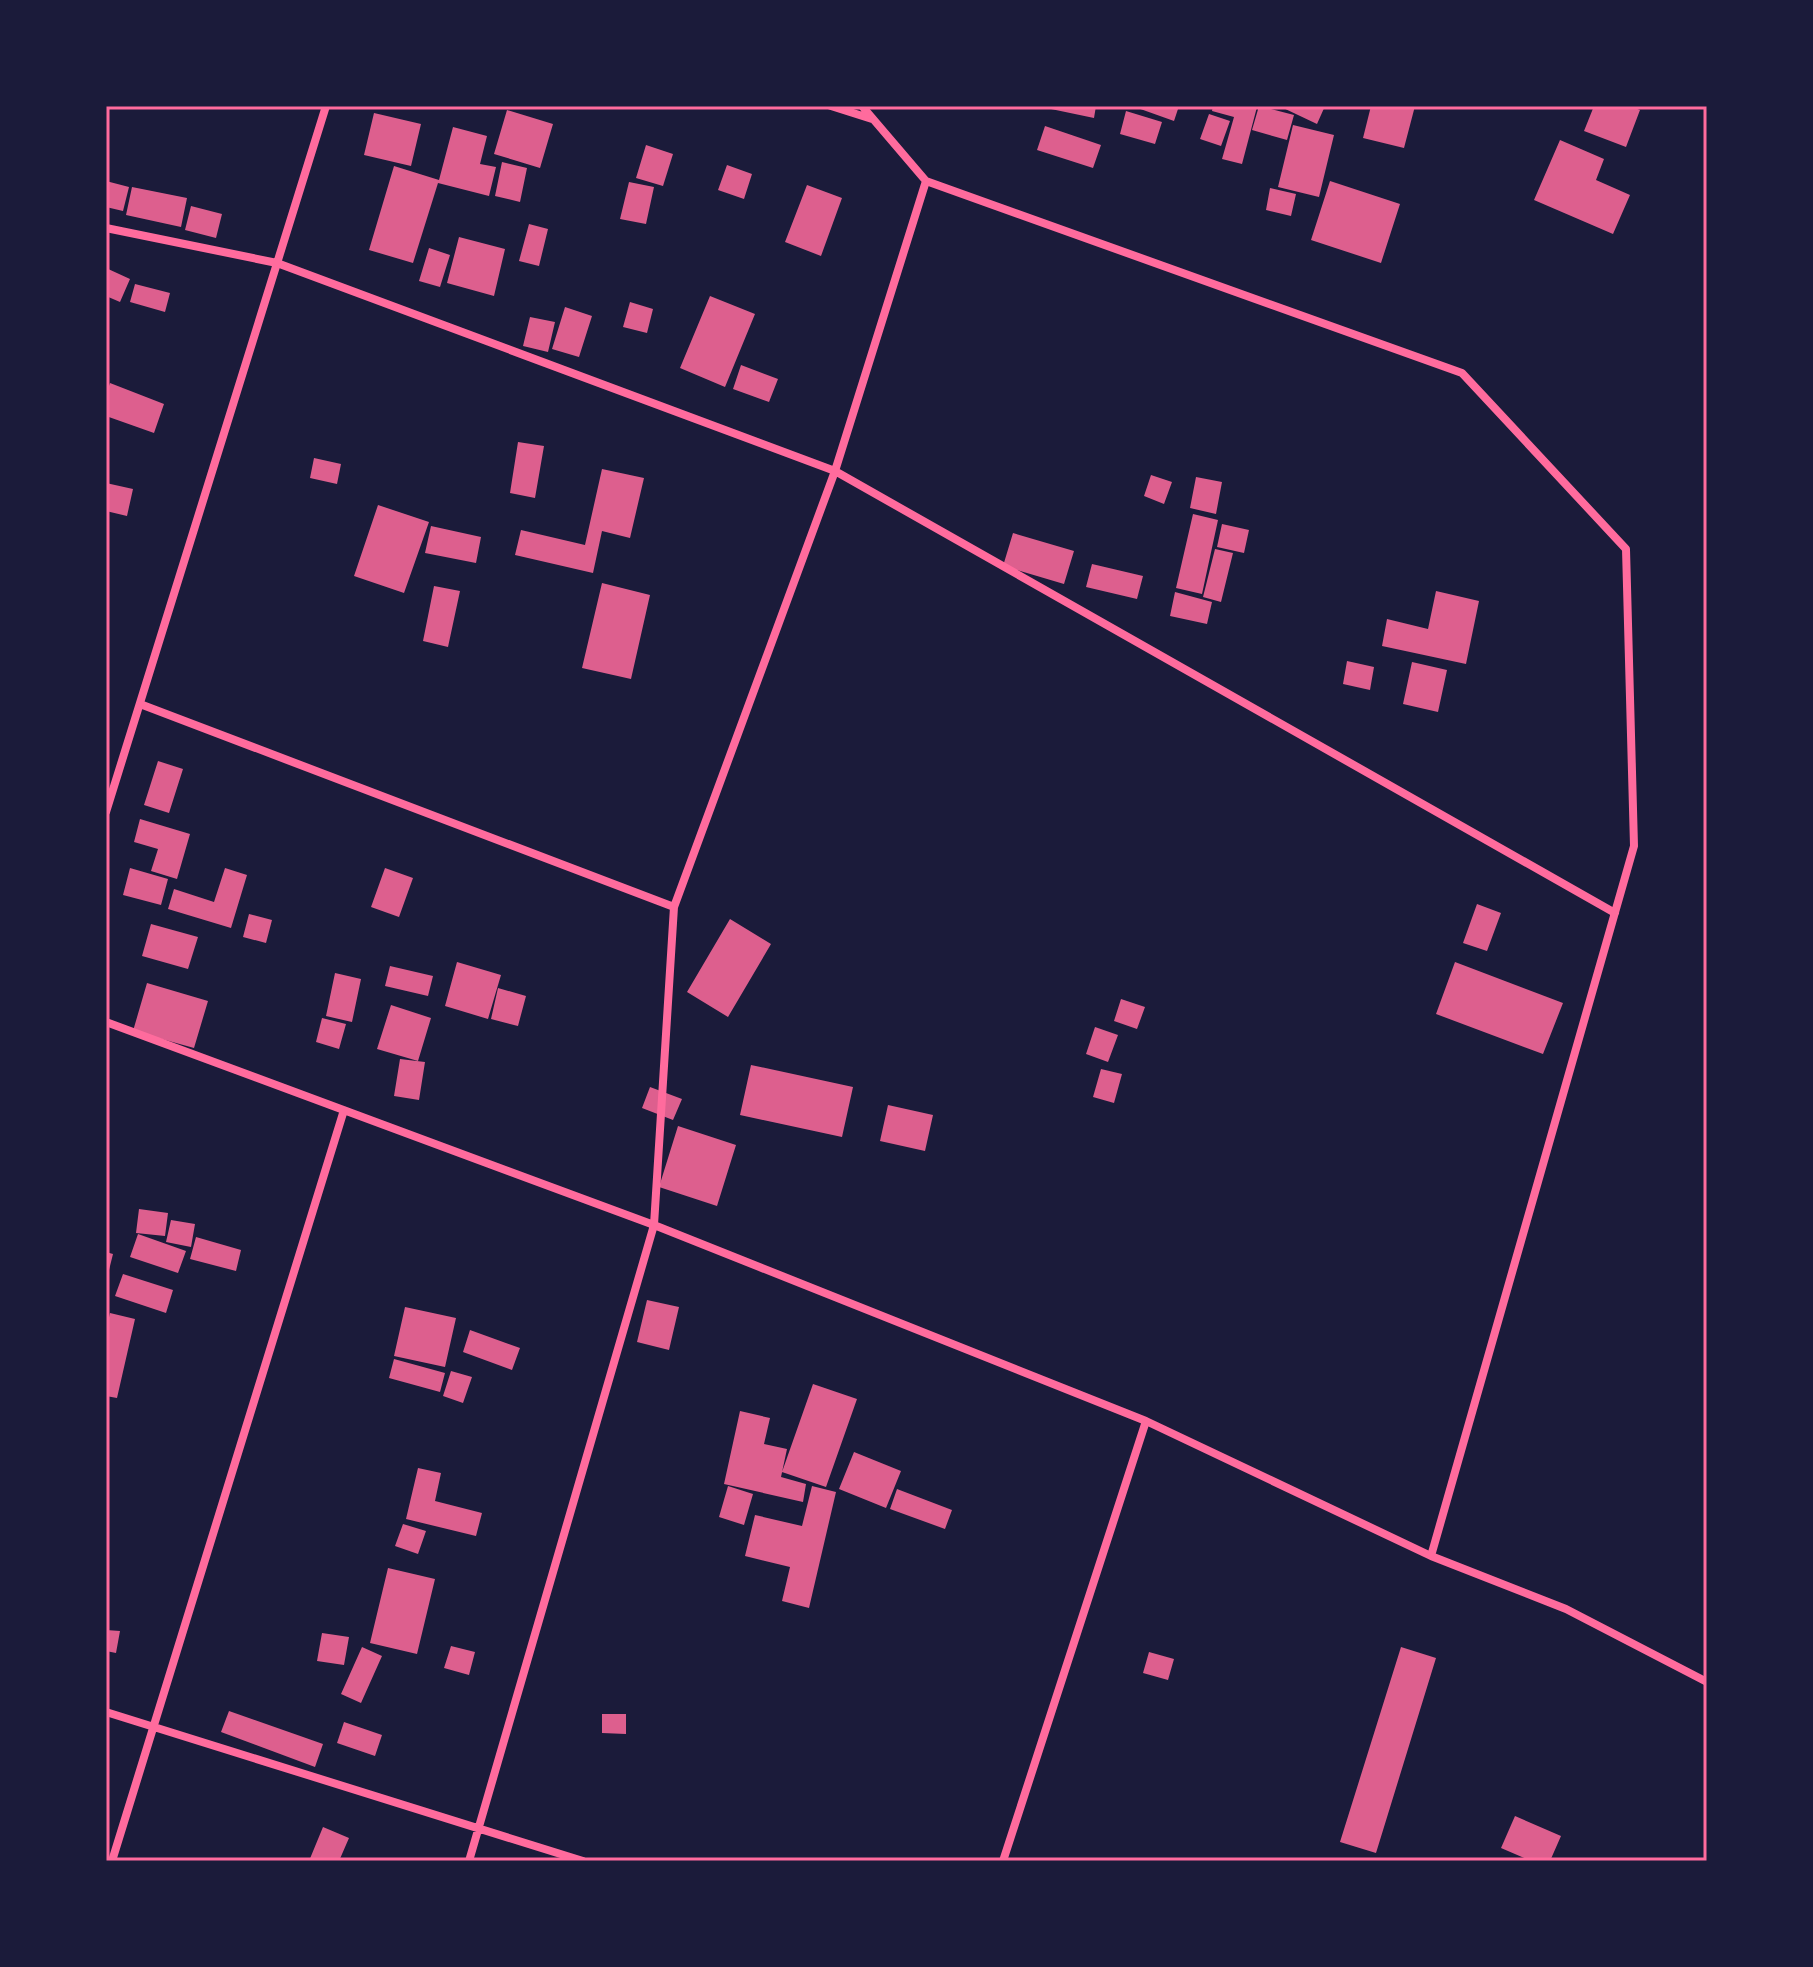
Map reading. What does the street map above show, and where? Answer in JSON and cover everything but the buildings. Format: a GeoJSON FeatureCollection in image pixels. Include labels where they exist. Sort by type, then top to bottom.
{"type":"FeatureCollection","features":[{"type":"Feature","properties":{"kind":"street"},"geometry":{"type":"LineString","coordinates":[[106,812],[326,106]]}},
{"type":"Feature","properties":{"kind":"street"},"geometry":{"type":"LineString","coordinates":[[831,106],[873,120]]}},
{"type":"Feature","properties":{"kind":"street"},"geometry":{"type":"LineString","coordinates":[[862,106],[926,181],[1462,373],[1626,549],[1634,846],[1431,1556]]}},
{"type":"Feature","properties":{"kind":"street"},"geometry":{"type":"LineString","coordinates":[[469,1861],[654,1225],[674,907],[835,471],[926,181]]}},
{"type":"Feature","properties":{"kind":"street"},"geometry":{"type":"LineString","coordinates":[[106,228],[277,263],[835,471],[1615,913]]}},
{"type":"Feature","properties":{"kind":"street"},"geometry":{"type":"LineString","coordinates":[[140,704],[674,907]]}},
{"type":"Feature","properties":{"kind":"street"},"geometry":{"type":"LineString","coordinates":[[106,1022],[654,1225],[1146,1421],[1431,1556],[1566,1609],[1707,1682]]}},
{"type":"Feature","properties":{"kind":"street"},"geometry":{"type":"LineString","coordinates":[[112,1861],[344,1110]]}},
{"type":"Feature","properties":{"kind":"street"},"geometry":{"type":"LineString","coordinates":[[1003,1861],[1146,1421]]}},
{"type":"Feature","properties":{"kind":"street"},"geometry":{"type":"LineString","coordinates":[[106,1712],[583,1861]]}}]}
